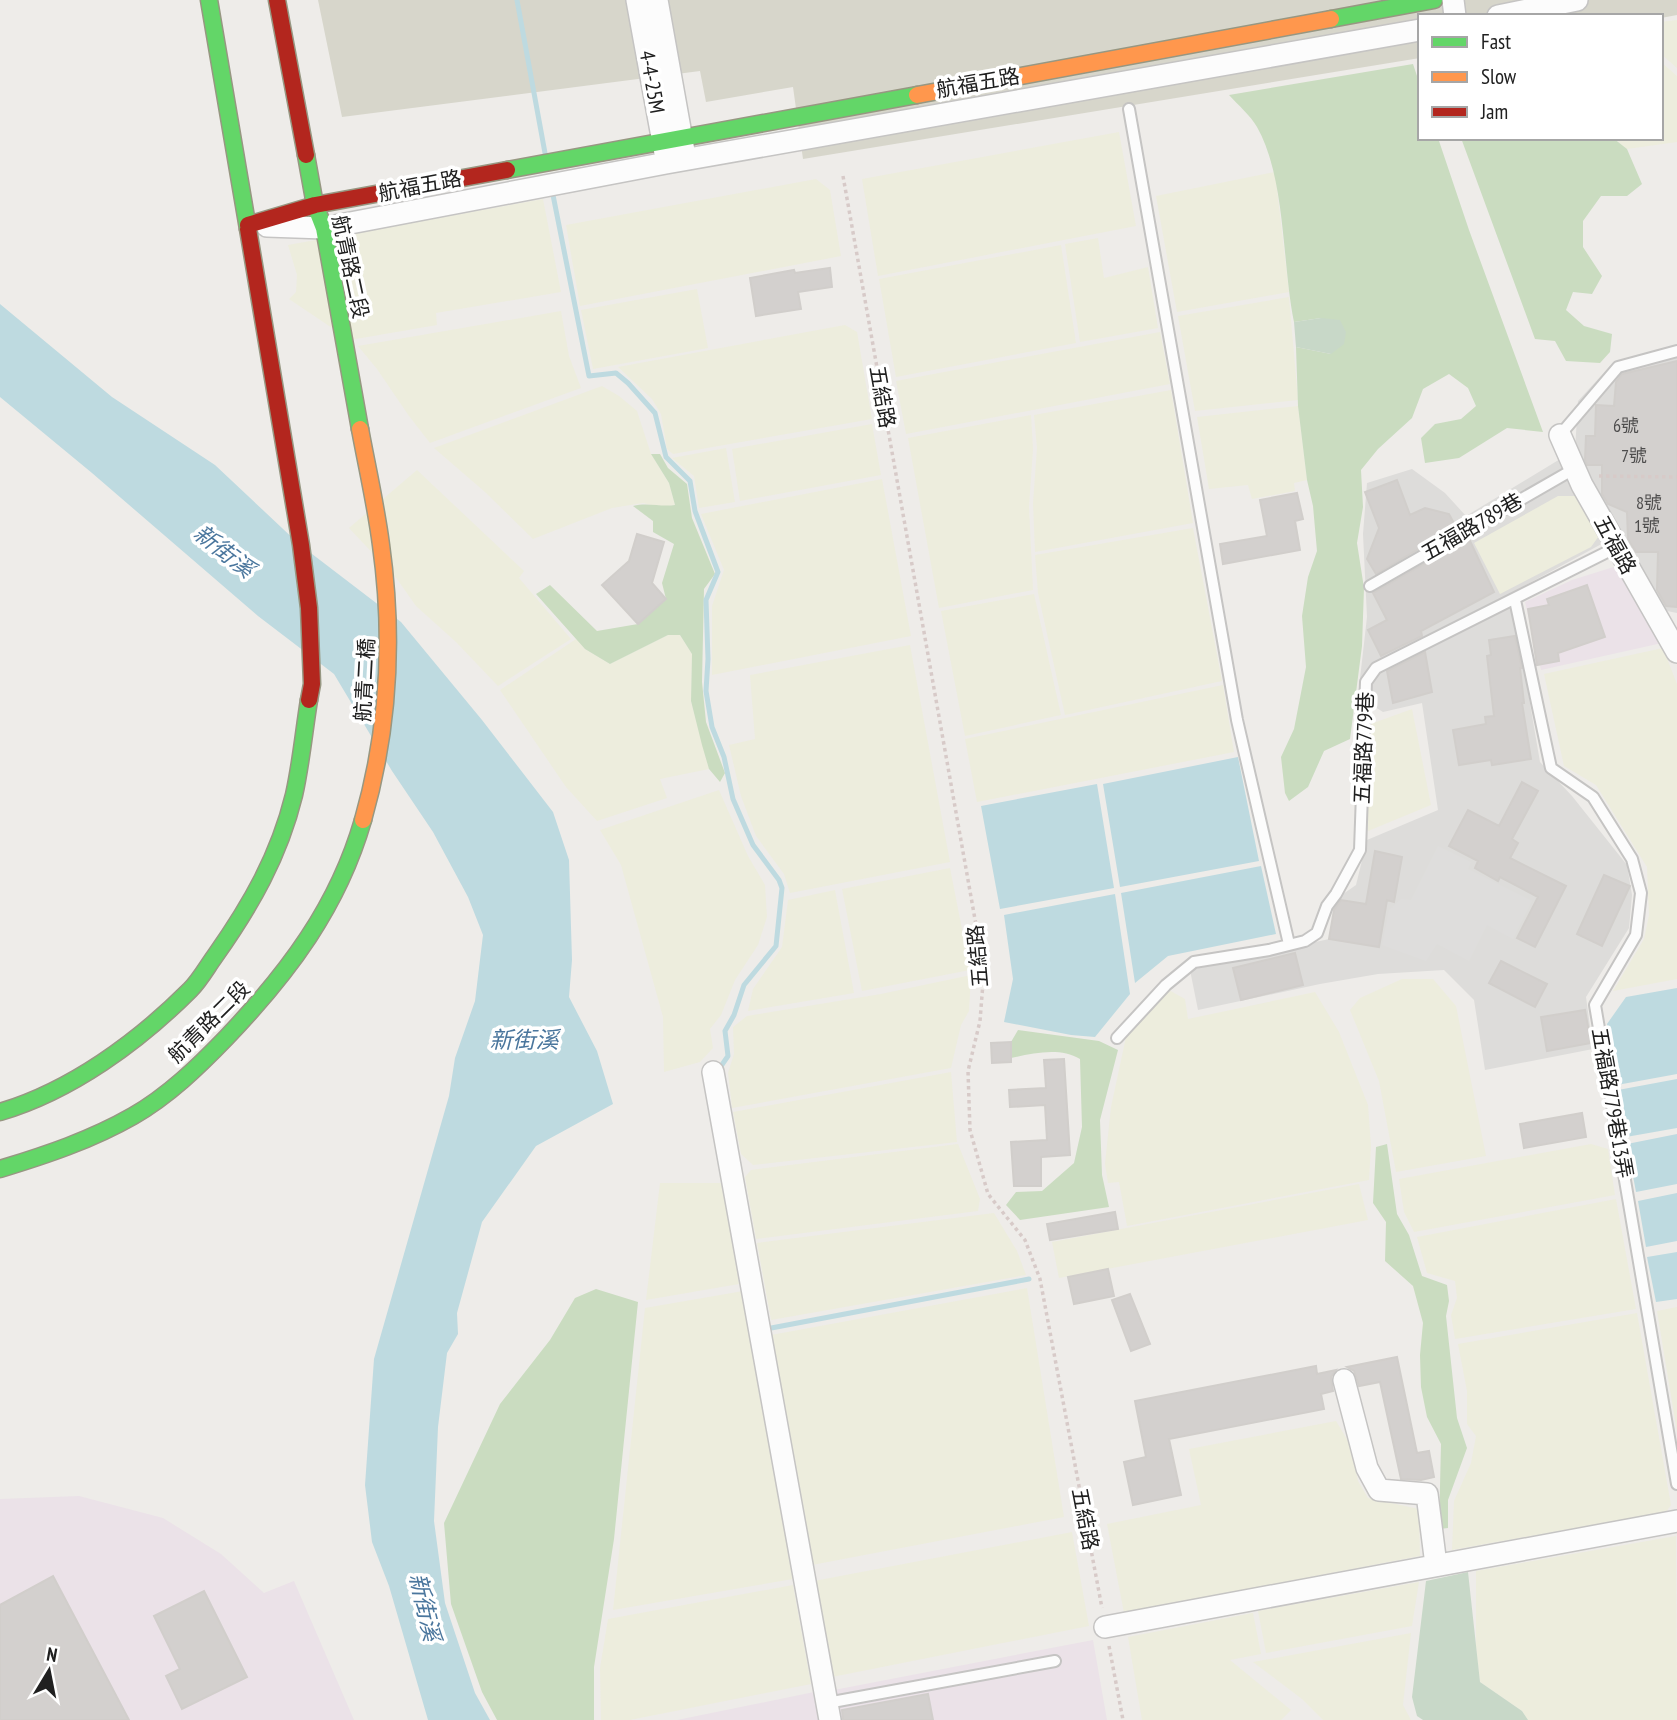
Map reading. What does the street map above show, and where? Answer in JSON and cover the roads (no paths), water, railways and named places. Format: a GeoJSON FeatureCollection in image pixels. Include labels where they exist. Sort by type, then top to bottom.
{"type":"FeatureCollection","features":[{"type":"Feature","properties":{"kind":"street"},"geometry":{"type":"LineString","coordinates":[[209,0],[247,225]]}},
{"type":"Feature","properties":{"kind":"street","name":"航青路二段"},"geometry":{"type":"LineString","coordinates":[[277,0],[315,205],[324,228],[380,543]]}},
{"type":"Feature","properties":{"kind":"street","name":"4-4-25M"},"geometry":{"type":"LineString","coordinates":[[637,0],[676,161]]}},
{"type":"Feature","properties":{"kind":"street","name":"4-4-25M"},"geometry":{"type":"LineString","coordinates":[[657,0],[672,139]]}},
{"type":"Feature","properties":{"kind":"street","name":"航福五路"},"geometry":{"type":"LineString","coordinates":[[247,225],[315,205],[1405,3],[1434,0]]}},
{"type":"Feature","properties":{"kind":"street"},"geometry":{"type":"LineString","coordinates":[[1508,14],[1577,0]]}},
{"type":"Feature","properties":{"kind":"street"},"geometry":{"type":"LineString","coordinates":[[1405,3],[1415,30]]}},
{"type":"Feature","properties":{"kind":"street","name":"航福五路"},"geometry":{"type":"LineString","coordinates":[[247,225],[324,228],[676,161],[1415,30]]}},
{"type":"Feature","properties":{"kind":"street","name":"航青路二段"},"geometry":{"type":"LineString","coordinates":[[0,1112],[20,1106],[86,1073],[146,1030],[192,988],[244,915],[259,889],[294,794],[313,684],[309,608],[301,545],[247,225]]}},
{"type":"Feature","properties":{"kind":"street","name":"五福路"},"geometry":{"type":"LineString","coordinates":[[1560,435],[1574,469],[1677,652]]}},
{"type":"Feature","properties":{"kind":"street","name":"航青二橋"},"geometry":{"type":"LineString","coordinates":[[366,817],[383,742],[390,658],[387,593],[380,543]]}},
{"type":"Feature","properties":{"kind":"street","name":"航青路二段"},"geometry":{"type":"LineString","coordinates":[[0,1169],[103,1132],[151,1105],[204,1061],[254,1008],[299,954],[331,898],[366,817]]}},
{"type":"Feature","properties":{"kind":"street"},"geometry":{"type":"LineString","coordinates":[[713,1072],[828,1712]]}},
{"type":"Feature","properties":{"kind":"street"},"geometry":{"type":"LineString","coordinates":[[1344,1380],[1367,1468],[1380,1490],[1427,1494],[1436,1565]]}},
{"type":"Feature","properties":{"kind":"street"},"geometry":{"type":"LineString","coordinates":[[1105,1627],[1677,1521]]}},
{"type":"Feature","properties":{"kind":"lane"},"geometry":{"type":"LineString","coordinates":[[1129,109],[1237,720],[1289,944]]}},
{"type":"Feature","properties":{"kind":"lane"},"geometry":{"type":"LineString","coordinates":[[1560,435],[1619,367],[1677,351]]}},
{"type":"Feature","properties":{"kind":"lane","name":"五福路789巷"},"geometry":{"type":"LineString","coordinates":[[1370,586],[1574,469]]}},
{"type":"Feature","properties":{"kind":"lane","name":"五福路779巷"},"geometry":{"type":"LineString","coordinates":[[1117,1038],[1166,985],[1195,962],[1269,950],[1305,941],[1317,933],[1327,906],[1360,850],[1366,682],[1376,668],[1617,547]]}},
{"type":"Feature","properties":{"kind":"lane","name":"五福路779巷13弄"},"geometry":{"type":"LineString","coordinates":[[1515,600],[1551,768],[1593,797],[1632,859],[1641,893],[1636,935],[1595,1005],[1677,1484]]}},
{"type":"Feature","properties":{"kind":"lane"},"geometry":{"type":"LineString","coordinates":[[828,1712],[1055,1661]]}},
{"type":"Feature","properties":{"kind":"water","name":"新街溪"},"geometry":{"type":"Polygon","coordinates":[[[0,304],[112,397],[215,465],[299,544],[401,622],[553,812],[569,860],[572,960],[569,997],[597,1051],[613,1104],[536,1146],[482,1222],[457,1313],[458,1334],[447,1353],[438,1427],[434,1521],[445,1603],[475,1693],[490,1720],[428,1720],[389,1586],[372,1542],[365,1485],[374,1359],[449,1096],[455,1058],[475,1001],[483,935],[468,897],[433,832],[392,771],[334,674],[258,616],[0,397],[0,304]]]}},
{"type":"Feature","properties":{"kind":"water"},"geometry":{"type":"Polygon","coordinates":[[[1238,757],[1259,861],[1120,887],[1103,784],[1238,757]]]}},
{"type":"Feature","properties":{"kind":"water"},"geometry":{"type":"Polygon","coordinates":[[[1097,784],[1114,888],[1000,909],[981,806],[1097,784]]]}},
{"type":"Feature","properties":{"kind":"water"},"geometry":{"type":"Polygon","coordinates":[[[1261,866],[1276,934],[1168,956],[1135,983],[1121,893],[1261,866]]]}},
{"type":"Feature","properties":{"kind":"water"},"geometry":{"type":"Polygon","coordinates":[[[1115,894],[1130,994],[1095,1037],[1004,1022],[1013,979],[1004,915],[1115,894]]]}},
{"type":"Feature","properties":{"kind":"water"},"geometry":{"type":"Polygon","coordinates":[[[1677,988],[1677,1074],[1617,1085],[1607,1024],[1626,997],[1677,988]]]}},
{"type":"Feature","properties":{"kind":"water"},"geometry":{"type":"Polygon","coordinates":[[[1677,1079],[1677,1128],[1626,1137],[1618,1090],[1677,1079]]]}},
{"type":"Feature","properties":{"kind":"water"},"geometry":{"type":"Polygon","coordinates":[[[1677,1134],[1677,1184],[1636,1192],[1627,1144],[1677,1134]]]}},
{"type":"Feature","properties":{"kind":"water"},"geometry":{"type":"Polygon","coordinates":[[[1677,1193],[1677,1241],[1646,1247],[1638,1201],[1677,1193]]]}},
{"type":"Feature","properties":{"kind":"water"},"geometry":{"type":"Polygon","coordinates":[[[1677,1252],[1677,1299],[1656,1302],[1647,1257],[1677,1252]]]}},
{"type":"Feature","properties":{"kind":"waterway"},"geometry":{"type":"LineString","coordinates":[[517,0],[545,153]]}},
{"type":"Feature","properties":{"kind":"waterway"},"geometry":{"type":"LineString","coordinates":[[552,190],[589,376],[616,373],[628,383],[655,413],[666,457],[690,481],[695,511],[718,572],[706,600],[706,691],[712,727],[724,757],[733,799],[753,845],[782,888],[776,946],[744,985],[734,1015],[725,1031],[728,1056],[719,1069]]}},
{"type":"Feature","properties":{"kind":"waterway"},"geometry":{"type":"LineString","coordinates":[[766,1327],[1029,1279]]}}]}
